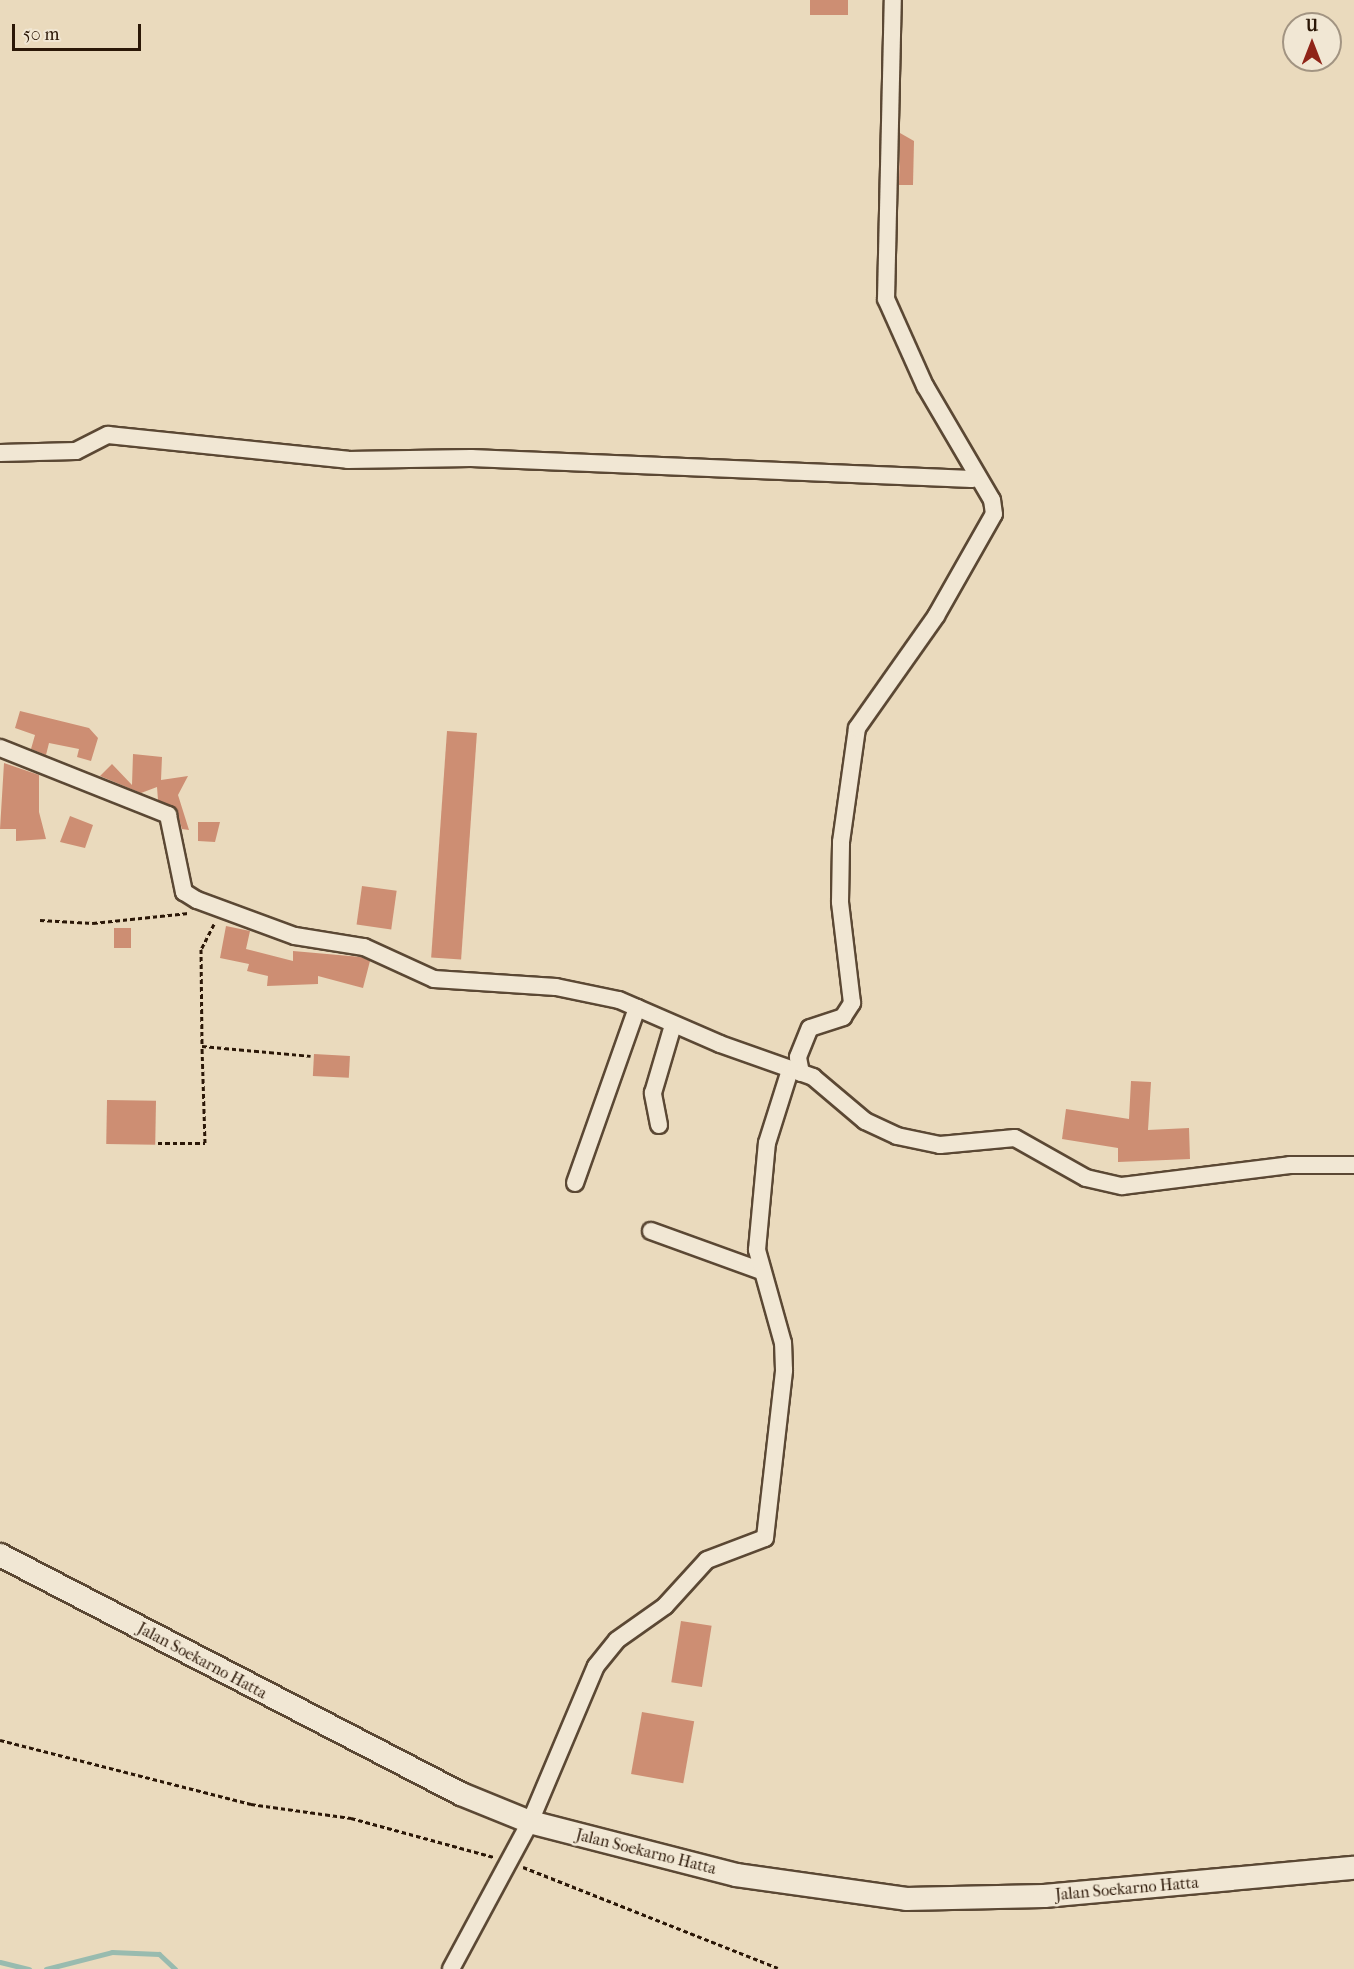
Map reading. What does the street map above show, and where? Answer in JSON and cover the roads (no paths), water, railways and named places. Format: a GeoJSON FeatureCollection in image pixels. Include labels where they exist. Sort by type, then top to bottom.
{"type":"FeatureCollection","features":[{"type":"Feature","properties":{"kind":"street"},"geometry":{"type":"LineString","coordinates":[[452,1969],[530,1822],[596,1666],[617,1640],[665,1606],[707,1560],[765,1538],[784,1370],[783,1343],[759,1270],[767,1143],[796,1072],[798,1057],[810,1028],[843,1017],[852,1003],[840,903],[841,842],[857,728],[936,616],[994,514],[992,500],[925,386],[886,299],[893,0]]}},
{"type":"Feature","properties":{"kind":"street"},"geometry":{"type":"LineString","coordinates":[[0,453],[76,451],[108,435],[348,460],[471,458],[972,479],[975,473]]}},
{"type":"Feature","properties":{"kind":"street"},"geometry":{"type":"LineString","coordinates":[[0,748],[168,815],[184,892],[222,909],[295,936],[364,947],[434,979],[556,987],[637,1008],[673,1025],[825,1083],[880,1131],[940,1145],[1006,1137],[1028,1141],[1103,1184],[1201,1179],[1290,1165],[1354,1165]]}},
{"type":"Feature","properties":{"kind":"street"},"geometry":{"type":"LineString","coordinates":[[575,1183],[637,1008]]}},
{"type":"Feature","properties":{"kind":"street"},"geometry":{"type":"LineString","coordinates":[[659,1125],[653,1093],[673,1025]]}},
{"type":"Feature","properties":{"kind":"street"},"geometry":{"type":"LineString","coordinates":[[651,1231],[759,1270]]}},
{"type":"Feature","properties":{"kind":"street","name":"Jalan Soekarno Hatta"},"geometry":{"type":"LineString","coordinates":[[0,1555],[461,1794],[530,1822],[736,1875],[906,1899],[1044,1896],[1354,1868]]}},
{"type":"Feature","properties":{"kind":"waterway"},"geometry":{"type":"LineString","coordinates":[[46,1969],[112,1952],[159,1954],[175,1969]]}},
{"type":"Feature","properties":{"kind":"waterway"},"geometry":{"type":"LineString","coordinates":[[0,1962],[29,1969]]}}]}
